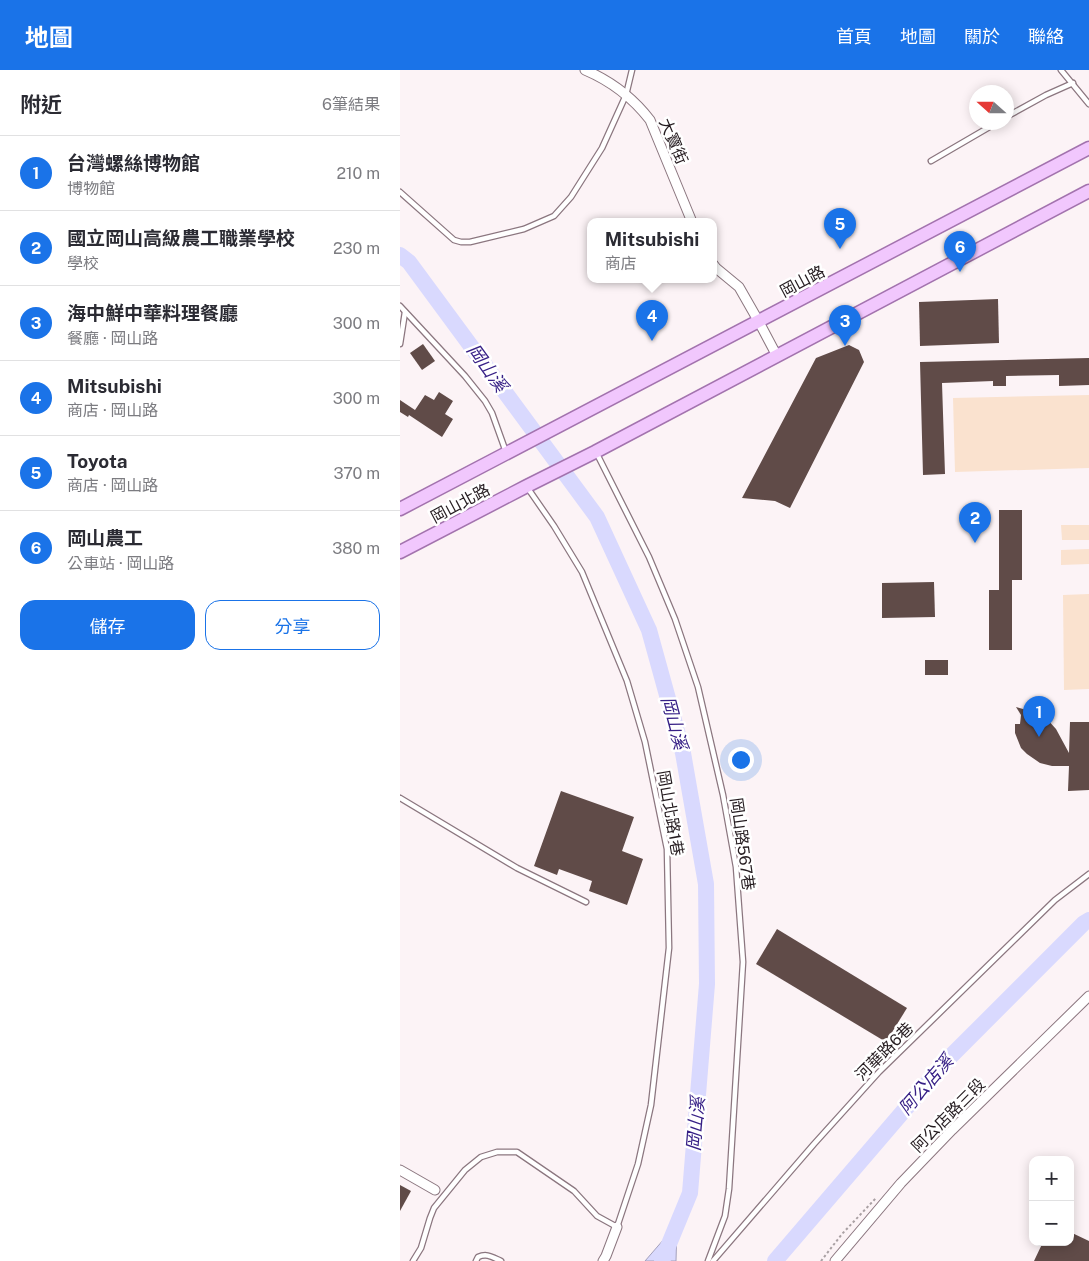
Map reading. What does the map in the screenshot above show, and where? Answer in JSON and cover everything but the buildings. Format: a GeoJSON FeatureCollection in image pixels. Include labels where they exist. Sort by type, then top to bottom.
{"type":"FeatureCollection","features":[{"type":"Feature","properties":{"kind":"main road","name":"岡山路"},"geometry":{"type":"LineString","coordinates":[[532,440],[1089,148]]}},
{"type":"Feature","properties":{"kind":"main road"},"geometry":{"type":"LineString","coordinates":[[592,454],[1089,191]]}},
{"type":"Feature","properties":{"kind":"main road","name":"岡山北路"},"geometry":{"type":"LineString","coordinates":[[400,510],[532,440]]}},
{"type":"Feature","properties":{"kind":"main road","name":"岡山北路"},"geometry":{"type":"LineString","coordinates":[[400,552],[592,454]]}},
{"type":"Feature","properties":{"kind":"street","name":"大寶街"},"geometry":{"type":"LineString","coordinates":[[586,70],[616,86],[640,107],[650,120],[690,218]]}},
{"type":"Feature","properties":{"kind":"street"},"geometry":{"type":"LineString","coordinates":[[717,269],[739,287],[777,356]]}},
{"type":"Feature","properties":{"kind":"street","name":"阿公店路三段"},"geometry":{"type":"LineString","coordinates":[[835,1261],[908,1177],[952,1130],[1089,996]]}},
{"type":"Feature","properties":{"kind":"street"},"geometry":{"type":"LineString","coordinates":[[400,1170],[435,1190]]}},
{"type":"Feature","properties":{"kind":"street"},"geometry":{"type":"LineString","coordinates":[[603,1261],[617,1227]]}},
{"type":"Feature","properties":{"kind":"lane"},"geometry":{"type":"LineString","coordinates":[[400,192],[454,240],[461,242],[470,242],[524,229],[554,216],[571,197],[602,148],[626,95],[632,70]]}},
{"type":"Feature","properties":{"kind":"lane"},"geometry":{"type":"LineString","coordinates":[[1061,70],[1089,104]]}},
{"type":"Feature","properties":{"kind":"lane"},"geometry":{"type":"LineString","coordinates":[[1014,113],[1072,83]]}},
{"type":"Feature","properties":{"kind":"lane"},"geometry":{"type":"LineString","coordinates":[[931,161],[984,130]]}},
{"type":"Feature","properties":{"kind":"lane"},"geometry":{"type":"LineString","coordinates":[[400,306],[465,376],[485,401],[492,413],[506,453]]}},
{"type":"Feature","properties":{"kind":"lane"},"geometry":{"type":"LineString","coordinates":[[400,344],[405,312]]}},
{"type":"Feature","properties":{"kind":"lane","name":"岡山路567巷"},"geometry":{"type":"LineString","coordinates":[[592,454],[648,557],[675,619],[698,688],[723,795],[736,867],[742,962],[729,1189],[725,1216],[708,1261]]}},
{"type":"Feature","properties":{"kind":"lane","name":"岡山北路1巷"},"geometry":{"type":"LineString","coordinates":[[531,484],[582,572],[627,681],[645,742],[667,848],[669,948],[650,1105],[638,1164],[617,1227]]}},
{"type":"Feature","properties":{"kind":"lane"},"geometry":{"type":"LineString","coordinates":[[400,798],[517,868],[586,902]]}},
{"type":"Feature","properties":{"kind":"lane","name":"河華路6巷"},"geometry":{"type":"LineString","coordinates":[[713,1261],[879,1072],[1049,906],[1089,874]]}},
{"type":"Feature","properties":{"kind":"lane"},"geometry":{"type":"LineString","coordinates":[[414,1261],[421,1248],[434,1208],[465,1170],[481,1157],[497,1152],[517,1152],[574,1191],[596,1216],[617,1227]]}},
{"type":"Feature","properties":{"kind":"lane"},"geometry":{"type":"LineString","coordinates":[[476,1261],[478,1257],[489,1255],[501,1261]]}},
{"type":"Feature","properties":{"kind":"shaded area"},"geometry":{"type":"Polygon","coordinates":[[[1089,395],[1089,468],[955,472],[953,398],[1089,395]]]}},
{"type":"Feature","properties":{"kind":"shaded area"},"geometry":{"type":"Polygon","coordinates":[[[1061,525],[1089,525],[1089,540],[1062,540],[1061,525]]]}},
{"type":"Feature","properties":{"kind":"shaded area"},"geometry":{"type":"Polygon","coordinates":[[[1089,549],[1089,564],[1061,565],[1061,550],[1089,549]]]}},
{"type":"Feature","properties":{"kind":"shaded area"},"geometry":{"type":"Polygon","coordinates":[[[1089,594],[1089,689],[1064,690],[1063,595],[1089,594]]]}},
{"type":"Feature","properties":{"kind":"water"},"geometry":{"type":"Polygon","coordinates":[[[677,1224],[676,1261],[645,1261],[677,1224]]]}},
{"type":"Feature","properties":{"kind":"waterway","name":"岡山溪"},"geometry":{"type":"LineString","coordinates":[[400,255],[409,262],[597,517],[649,630],[683,753],[706,884],[707,984],[690,1193],[662,1261]]}},
{"type":"Feature","properties":{"kind":"waterway","name":"阿公店溪"},"geometry":{"type":"LineString","coordinates":[[775,1261],[949,1058],[1089,920]]}},
{"type":"Feature","properties":{"kind":"place","name":"Toyota"},"geometry":{"type":"Point","coordinates":[840,249]}},
{"type":"Feature","properties":{"kind":"place","name":"岡山農工"},"geometry":{"type":"Point","coordinates":[960,272]}},
{"type":"Feature","properties":{"kind":"place","name":"Mitsubishi"},"geometry":{"type":"Point","coordinates":[652,341]}},
{"type":"Feature","properties":{"kind":"place","name":"海中鮮中華料理餐廳"},"geometry":{"type":"Point","coordinates":[845,346]}},
{"type":"Feature","properties":{"kind":"place","name":"國立岡山高級農工職業學校"},"geometry":{"type":"Point","coordinates":[975,543]}},
{"type":"Feature","properties":{"kind":"place","name":"台灣螺絲博物館"},"geometry":{"type":"Point","coordinates":[1039,737]}}]}
